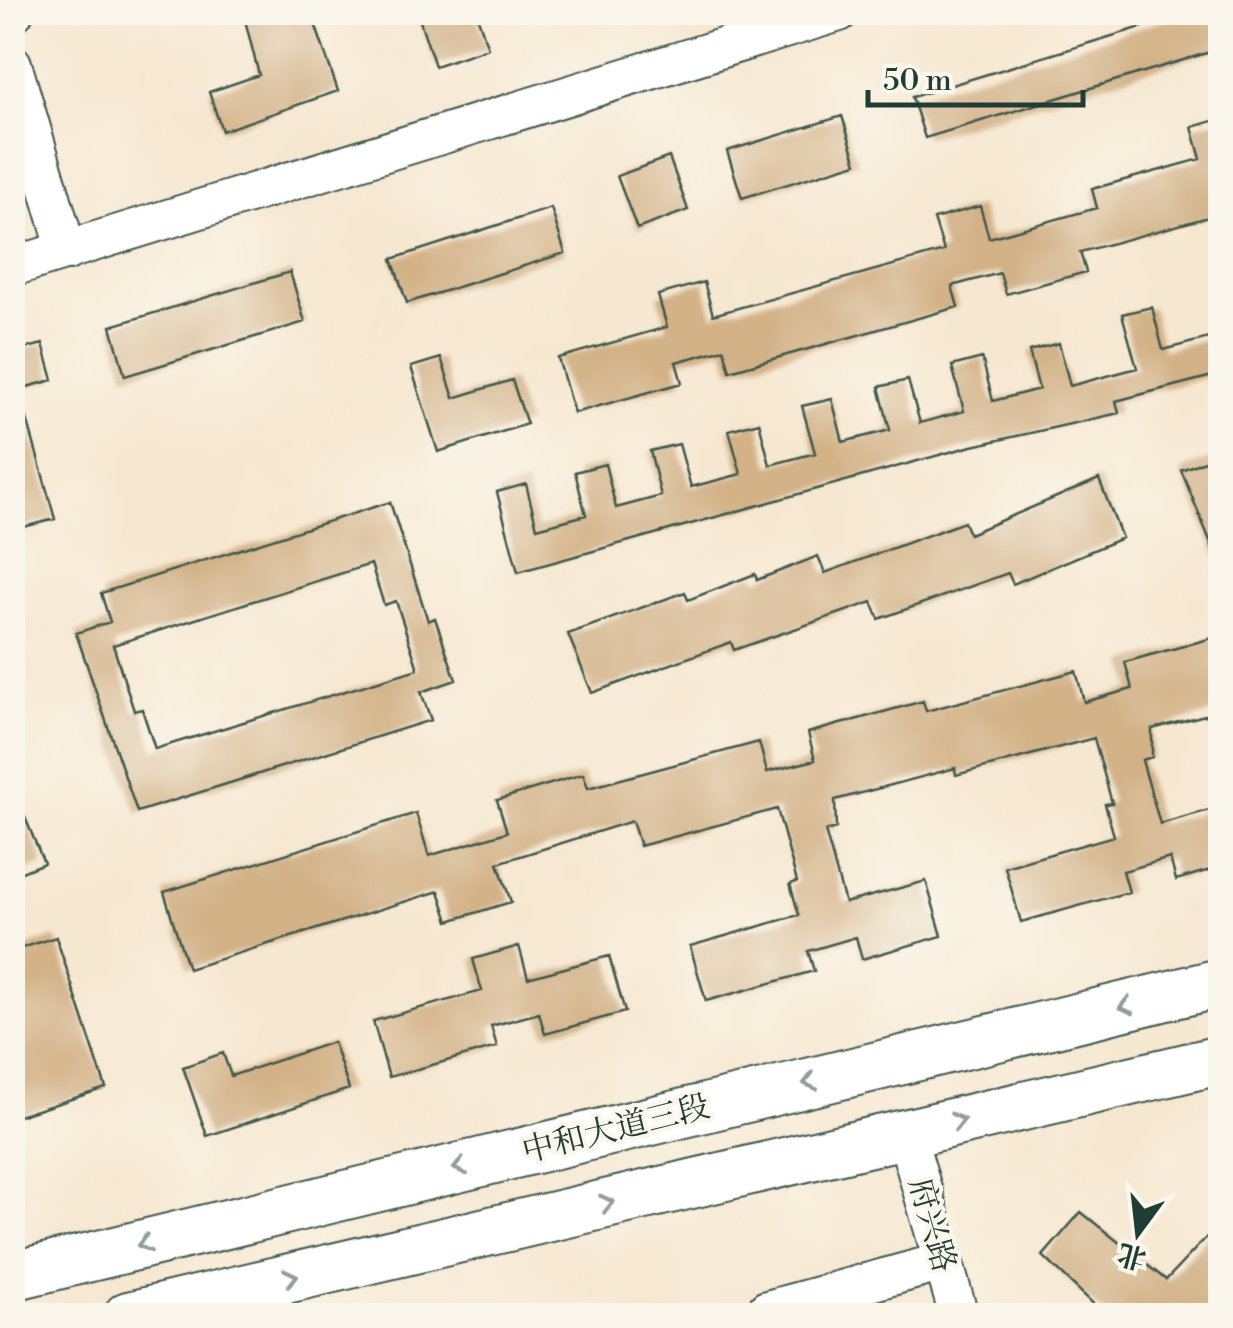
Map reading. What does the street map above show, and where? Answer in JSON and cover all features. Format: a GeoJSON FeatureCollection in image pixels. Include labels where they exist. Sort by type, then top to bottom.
{"type":"FeatureCollection","features":[{"type":"Feature","properties":{"kind":"main road","name":"中和大道三段"},"geometry":{"type":"LineString","coordinates":[[12,1276],[1220,982]]}},
{"type":"Feature","properties":{"kind":"main road"},"geometry":{"type":"LineString","coordinates":[[128,1316],[1220,1060]]}},
{"type":"Feature","properties":{"kind":"street"},"geometry":{"type":"LineString","coordinates":[[12,267],[839,12]]}},
{"type":"Feature","properties":{"kind":"street"},"geometry":{"type":"LineString","coordinates":[[12,64],[68,251]]}},
{"type":"Feature","properties":{"kind":"street","name":"府兴路"},"geometry":{"type":"LineString","coordinates":[[906,1134],[959,1316]]}},
{"type":"Feature","properties":{"kind":"street"},"geometry":{"type":"LineString","coordinates":[[764,1316],[767,1310],[943,1262]]}},
{"type":"Feature","properties":{"kind":"building"},"geometry":{"type":"Polygon","coordinates":[[[243,12],[311,12],[338,91],[222,131],[209,92],[259,75],[243,12]]]}},
{"type":"Feature","properties":{"kind":"building"},"geometry":{"type":"Polygon","coordinates":[[[417,12],[476,12],[488,48],[435,66],[417,12]]]}},
{"type":"Feature","properties":{"kind":"building"},"geometry":{"type":"Polygon","coordinates":[[[1191,12],[1220,12],[1220,49],[925,138],[912,97],[1191,12]]]}},
{"type":"Feature","properties":{"kind":"building"},"geometry":{"type":"Polygon","coordinates":[[[842,116],[857,163],[742,198],[727,151],[842,116]]]}},
{"type":"Feature","properties":{"kind":"building"},"geometry":{"type":"Polygon","coordinates":[[[1220,119],[1220,204],[1214,205],[1210,194],[1216,215],[1080,252],[1086,272],[1006,294],[1000,273],[952,286],[958,307],[730,371],[724,349],[676,362],[682,383],[574,413],[558,358],[667,327],[658,295],[704,282],[713,315],[944,251],[934,219],[980,206],[989,238],[1097,208],[1092,189],[1201,159],[1192,127],[1220,119]]]}},
{"type":"Feature","properties":{"kind":"building"},"geometry":{"type":"Polygon","coordinates":[[[669,157],[688,210],[637,229],[617,176],[669,157]]]}},
{"type":"Feature","properties":{"kind":"building"},"geometry":{"type":"Polygon","coordinates":[[[551,208],[565,253],[407,303],[392,259],[551,208]]]}},
{"type":"Feature","properties":{"kind":"building"},"geometry":{"type":"Polygon","coordinates":[[[290,272],[305,322],[125,376],[111,326],[290,272]]]}},
{"type":"Feature","properties":{"kind":"building"},"geometry":{"type":"Polygon","coordinates":[[[1152,307],[1163,350],[1220,335],[1220,374],[1116,401],[1119,413],[968,447],[518,572],[497,492],[526,484],[537,528],[586,515],[575,472],[605,464],[616,508],[661,496],[650,451],[679,444],[691,487],[741,474],[729,430],[759,422],[770,465],[815,453],[802,406],[832,399],[843,442],[890,430],[879,387],[908,380],[920,423],[964,411],[952,366],[982,358],[993,401],[1039,389],[1029,351],[1059,343],[1070,386],[1137,368],[1122,314],[1152,307]]]}},
{"type":"Feature","properties":{"kind":"building"},"geometry":{"type":"Polygon","coordinates":[[[43,344],[53,380],[12,391],[12,352],[43,344]]]}},
{"type":"Feature","properties":{"kind":"building"},"geometry":{"type":"Polygon","coordinates":[[[441,358],[454,398],[512,380],[527,424],[438,452],[411,367],[441,358]]]}},
{"type":"Feature","properties":{"kind":"building"},"geometry":{"type":"Polygon","coordinates":[[[19,390],[55,519],[12,530],[12,391],[19,390]]]}},
{"type":"Feature","properties":{"kind":"building"},"geometry":{"type":"Polygon","coordinates":[[[1220,455],[1220,565],[1181,470],[1220,455]]]}},
{"type":"Feature","properties":{"kind":"building"},"geometry":{"type":"Polygon","coordinates":[[[1099,479],[1122,538],[1013,584],[1008,573],[879,619],[872,602],[734,650],[731,642],[592,693],[568,634],[685,592],[688,600],[755,574],[757,580],[818,556],[825,573],[964,522],[969,534],[1099,479]]]}},
{"type":"Feature","properties":{"kind":"building"},"geometry":{"type":"Polygon","coordinates":[[[390,502],[428,621],[435,618],[456,680],[421,692],[431,720],[137,812],[76,633],[110,622],[101,593],[390,502]],[[371,564],[113,645],[134,711],[142,709],[155,749],[418,669],[396,601],[384,605],[371,564]]]}},
{"type":"Feature","properties":{"kind":"building"},"geometry":{"type":"Polygon","coordinates":[[[1220,636],[1220,711],[1152,729],[1152,757],[1142,760],[1160,824],[1220,807],[1220,867],[1176,880],[1170,858],[1123,871],[1129,892],[1021,922],[1005,867],[1114,836],[1105,804],[1112,803],[1094,738],[956,775],[955,768],[835,800],[836,828],[825,831],[845,903],[926,881],[942,936],[862,959],[856,937],[808,951],[814,971],[706,1001],[690,946],[799,915],[790,884],[797,882],[777,809],[640,846],[632,821],[498,863],[511,902],[449,921],[439,891],[188,969],[164,892],[416,813],[429,856],[507,832],[497,800],[583,774],[588,788],[759,742],[767,772],[815,760],[808,733],[923,701],[926,711],[1076,671],[1084,702],[1132,689],[1125,662],[1220,636]]]}},
{"type":"Feature","properties":{"kind":"building"},"geometry":{"type":"Polygon","coordinates":[[[12,786],[44,863],[12,876],[12,786]]]}},
{"type":"Feature","properties":{"kind":"building"},"geometry":{"type":"Polygon","coordinates":[[[56,937],[106,1088],[12,1118],[12,951],[56,937]]]}},
{"type":"Feature","properties":{"kind":"building"},"geometry":{"type":"Polygon","coordinates":[[[519,946],[528,978],[609,956],[625,1012],[545,1034],[539,1013],[491,1026],[497,1047],[389,1077],[373,1021],[482,991],[473,959],[519,946]]]}},
{"type":"Feature","properties":{"kind":"building"},"geometry":{"type":"Polygon","coordinates":[[[333,1042],[349,1089],[207,1136],[183,1067],[223,1053],[231,1076],[333,1042]]]}},
{"type":"Feature","properties":{"kind":"building"},"geometry":{"type":"Polygon","coordinates":[[[1081,1212],[1166,1280],[1220,1223],[1220,1316],[1106,1316],[1043,1256],[1081,1212]]]}}]}
